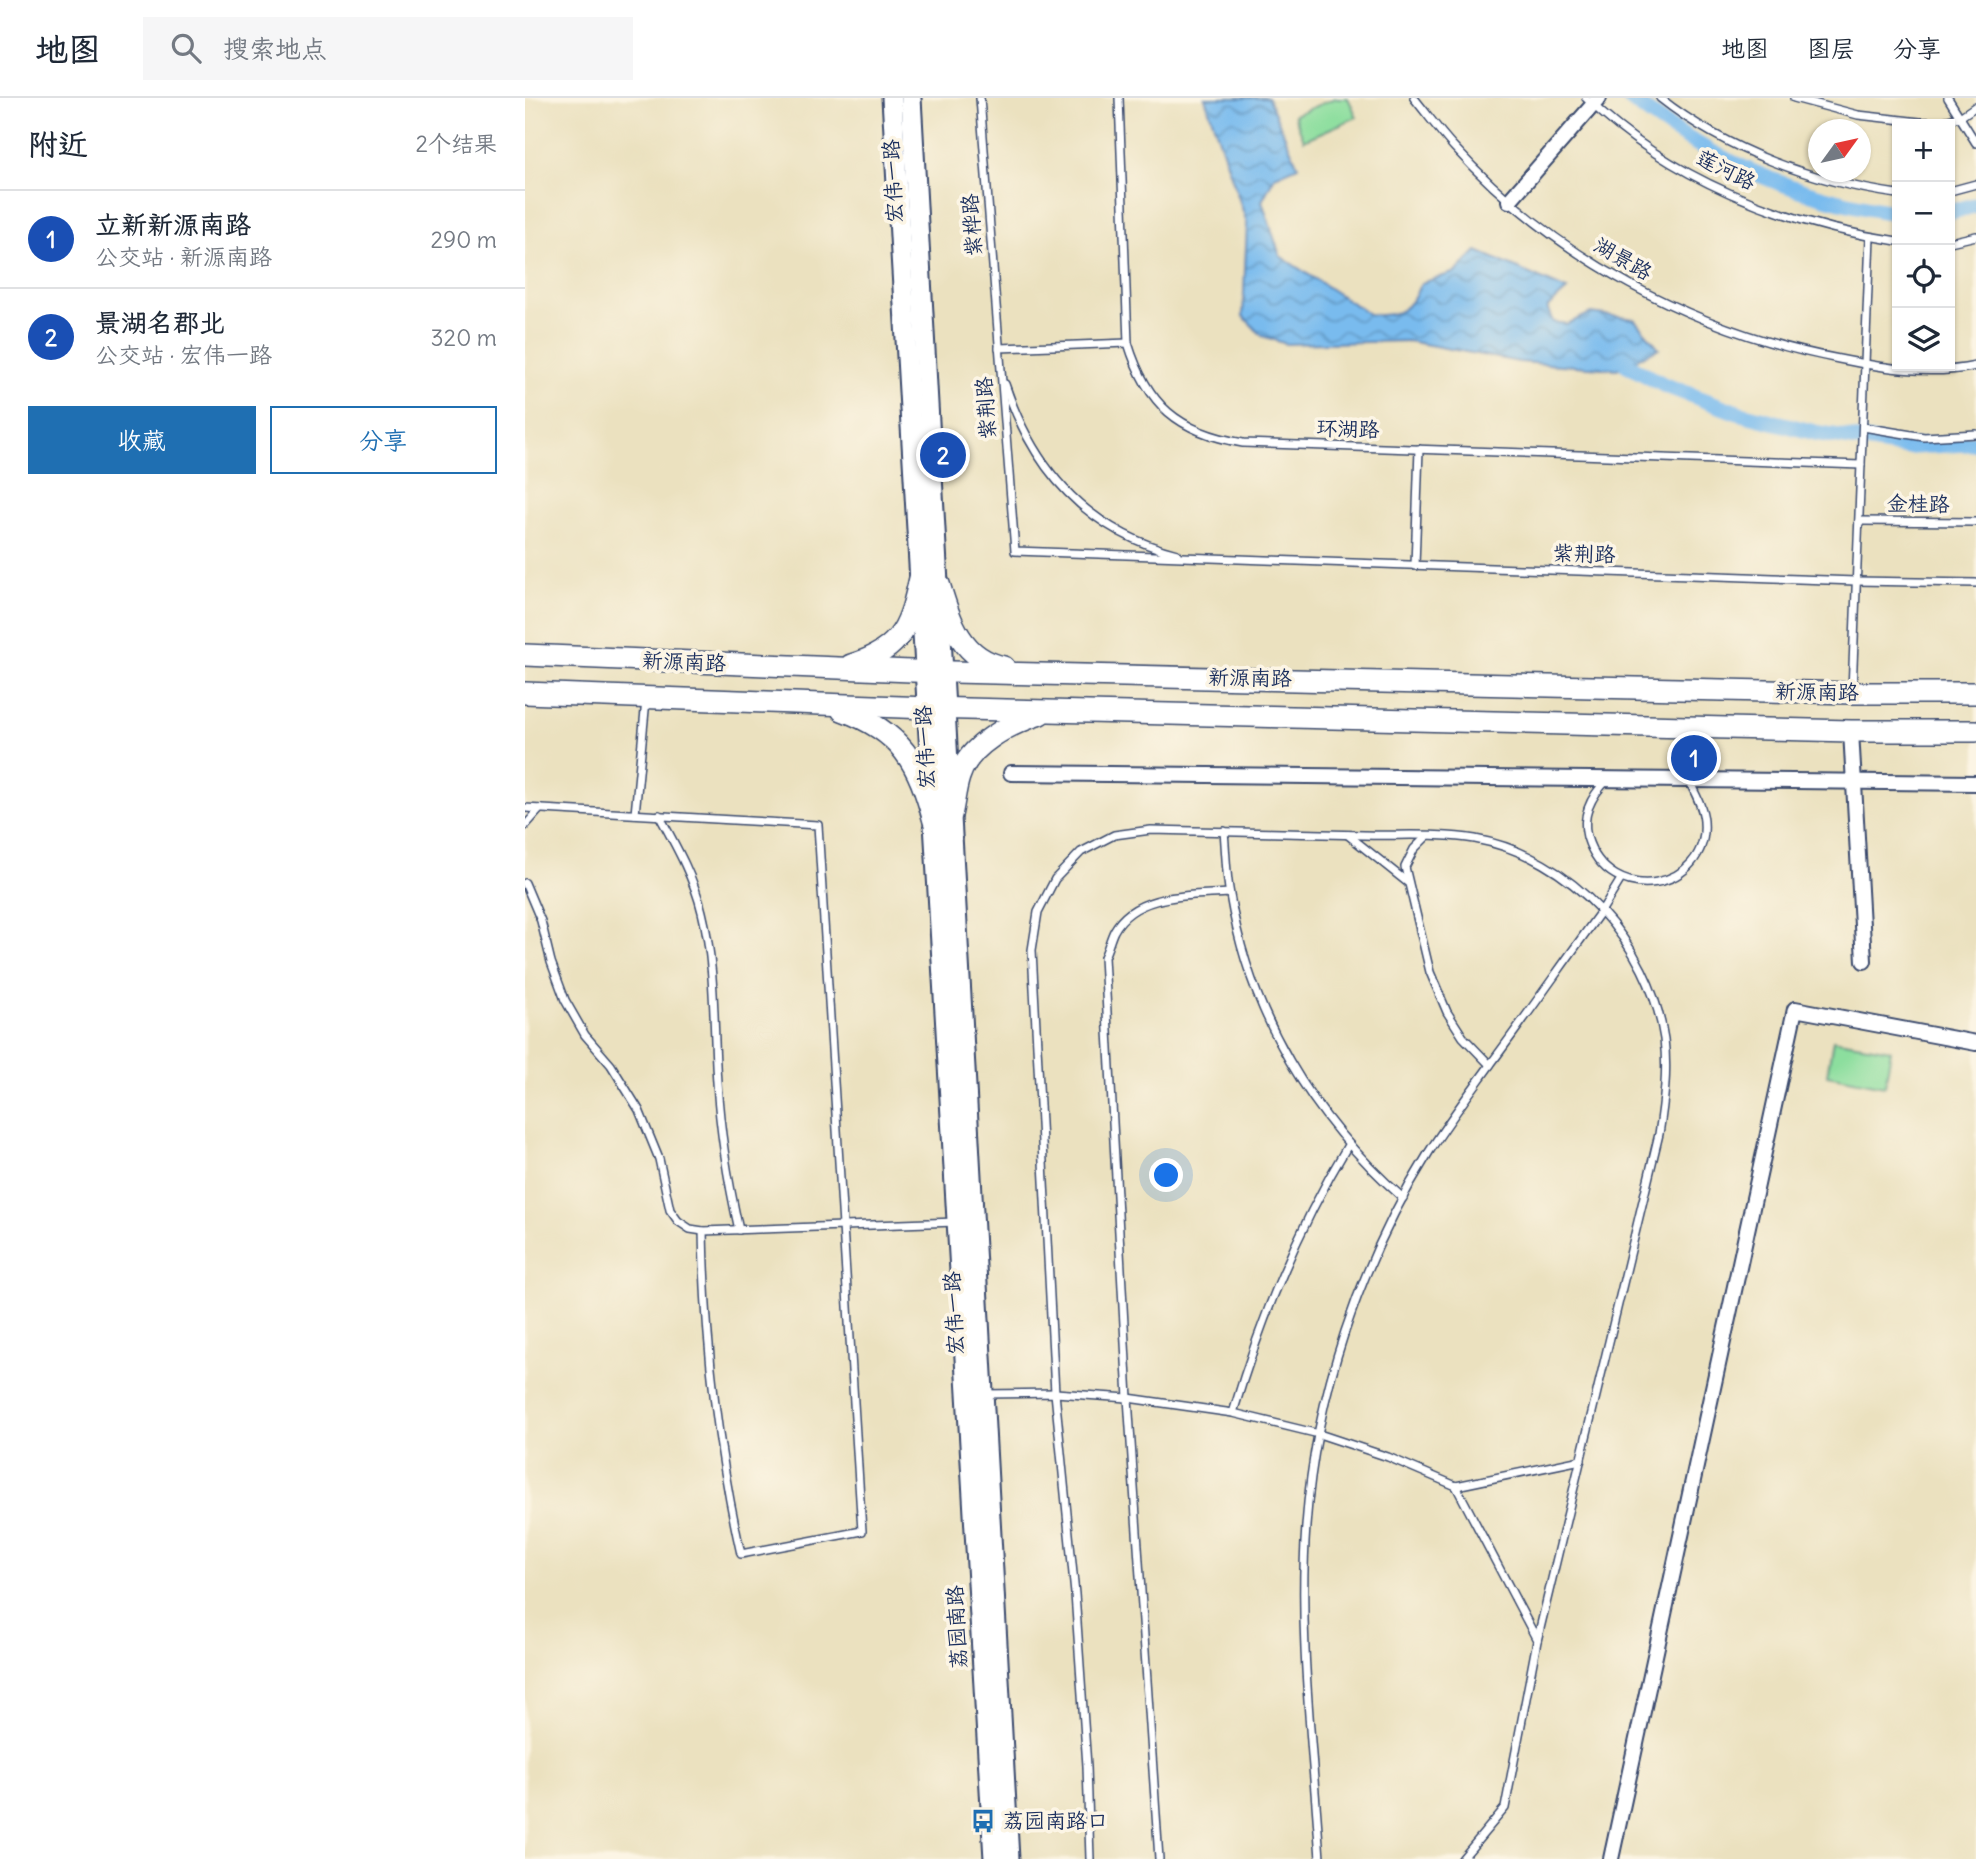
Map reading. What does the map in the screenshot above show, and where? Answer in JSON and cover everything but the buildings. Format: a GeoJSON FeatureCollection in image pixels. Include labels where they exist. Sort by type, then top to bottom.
{"type":"FeatureCollection","features":[{"type":"Feature","properties":{"kind":"main road","name":"宏伟一路"},"geometry":{"type":"LineString","coordinates":[[893,98],[930,579]]}},
{"type":"Feature","properties":{"kind":"main road","name":"宏伟一路"},"geometry":{"type":"LineString","coordinates":[[911,98],[930,579],[974,1394]]}},
{"type":"Feature","properties":{"kind":"main road"},"geometry":{"type":"LineString","coordinates":[[843,668],[866,661],[887,649],[901,635],[930,579]]}},
{"type":"Feature","properties":{"kind":"main road"},"geometry":{"type":"LineString","coordinates":[[930,579],[951,622],[973,654],[993,665],[1041,673]]}},
{"type":"Feature","properties":{"kind":"main road","name":"新源南路"},"geometry":{"type":"LineString","coordinates":[[525,655],[935,671],[1852,693],[1976,693]]}},
{"type":"Feature","properties":{"kind":"main road","name":"新源南路"},"geometry":{"type":"LineString","coordinates":[[525,693],[937,708],[1851,731],[1976,731]]}},
{"type":"Feature","properties":{"kind":"main road"},"geometry":{"type":"LineString","coordinates":[[827,705],[859,716],[883,730],[911,757],[943,818]]}},
{"type":"Feature","properties":{"kind":"main road"},"geometry":{"type":"LineString","coordinates":[[943,818],[971,755],[1016,722],[1052,710]]}},
{"type":"Feature","properties":{"kind":"main road","name":"宏伟一路"},"geometry":{"type":"LineString","coordinates":[[943,818],[957,1222],[974,1394]]}},
{"type":"Feature","properties":{"kind":"main road","name":"荔园南路"},"geometry":{"type":"LineString","coordinates":[[974,1394],[994,1859]]}},
{"type":"Feature","properties":{"kind":"main road","name":"荔园南路"},"geometry":{"type":"LineString","coordinates":[[974,1394],[1009,1859]]}},
{"type":"Feature","properties":{"kind":"street"},"geometry":{"type":"LineString","coordinates":[[1509,201],[1592,100]]}},
{"type":"Feature","properties":{"kind":"street"},"geometry":{"type":"LineString","coordinates":[[1851,731],[1864,961]]}},
{"type":"Feature","properties":{"kind":"street"},"geometry":{"type":"LineString","coordinates":[[1011,773],[1976,783]]}},
{"type":"Feature","properties":{"kind":"street"},"geometry":{"type":"LineString","coordinates":[[1611,1859],[1795,1009],[1976,1043]]}},
{"type":"Feature","properties":{"kind":"lane","name":"紫桦路"},"geometry":{"type":"LineString","coordinates":[[980,98],[999,348]]}},
{"type":"Feature","properties":{"kind":"lane","name":"环湖路"},"geometry":{"type":"LineString","coordinates":[[1119,98],[1128,342],[1136,369],[1150,392],[1168,413],[1191,428],[1216,438],[1243,443],[1861,464]]}},
{"type":"Feature","properties":{"kind":"lane","name":"湖景路"},"geometry":{"type":"LineString","coordinates":[[1414,98],[1455,148],[1509,201],[1561,242],[1605,271],[1675,308],[1737,333],[1800,352],[1908,371],[1976,366]]}},
{"type":"Feature","properties":{"kind":"lane"},"geometry":{"type":"LineString","coordinates":[[1660,98],[1712,132],[1761,156],[1812,175],[1892,193]]}},
{"type":"Feature","properties":{"kind":"lane"},"geometry":{"type":"LineString","coordinates":[[1794,98],[1828,109],[1889,120],[1940,122],[1960,117],[1976,106]]}},
{"type":"Feature","properties":{"kind":"lane"},"geometry":{"type":"LineString","coordinates":[[1948,98],[1976,143]]}},
{"type":"Feature","properties":{"kind":"lane","name":"莲河路"},"geometry":{"type":"LineString","coordinates":[[1592,100],[1639,142],[1689,173],[1743,199],[1798,220],[1892,240]]}},
{"type":"Feature","properties":{"kind":"lane"},"geometry":{"type":"LineString","coordinates":[[1955,190],[1976,184]]}},
{"type":"Feature","properties":{"kind":"lane"},"geometry":{"type":"LineString","coordinates":[[1955,241],[1976,236]]}},
{"type":"Feature","properties":{"kind":"lane"},"geometry":{"type":"LineString","coordinates":[[1852,693],[1870,237]]}},
{"type":"Feature","properties":{"kind":"lane"},"geometry":{"type":"LineString","coordinates":[[999,348],[1128,342]]}},
{"type":"Feature","properties":{"kind":"lane","name":"紫荆路"},"geometry":{"type":"LineString","coordinates":[[999,348],[1015,551],[1976,583]]}},
{"type":"Feature","properties":{"kind":"lane","name":"紫荆路"},"geometry":{"type":"LineString","coordinates":[[999,348],[1005,382],[1015,414],[1049,473],[1072,498],[1127,537],[1192,558]]}},
{"type":"Feature","properties":{"kind":"lane"},"geometry":{"type":"LineString","coordinates":[[1863,427],[1924,437],[1976,434]]}},
{"type":"Feature","properties":{"kind":"lane"},"geometry":{"type":"LineString","coordinates":[[1415,566],[1419,449]]}},
{"type":"Feature","properties":{"kind":"lane","name":"金桂路"},"geometry":{"type":"LineString","coordinates":[[1859,521],[1976,522]]}},
{"type":"Feature","properties":{"kind":"lane"},"geometry":{"type":"LineString","coordinates":[[635,814],[647,697]]}},
{"type":"Feature","properties":{"kind":"lane"},"geometry":{"type":"LineString","coordinates":[[1608,779],[1595,793],[1587,811],[1586,832],[1592,851],[1604,868],[1621,879],[1640,884],[1660,883],[1679,874],[1693,860],[1702,842],[1704,822],[1700,802],[1689,780]]}},
{"type":"Feature","properties":{"kind":"lane"},"geometry":{"type":"LineString","coordinates":[[525,808],[818,825],[862,1531],[741,1554],[722,1461],[712,1394],[703,1231]]}},
{"type":"Feature","properties":{"kind":"lane"},"geometry":{"type":"LineString","coordinates":[[525,826],[540,808]]}},
{"type":"Feature","properties":{"kind":"lane"},"geometry":{"type":"LineString","coordinates":[[659,815],[684,861],[702,909],[709,947],[720,1121],[739,1230]]}},
{"type":"Feature","properties":{"kind":"lane"},"geometry":{"type":"LineString","coordinates":[[1090,1859],[1087,1766],[1075,1594],[1055,1393],[1032,950],[1038,912],[1055,879],[1081,852],[1114,835],[1151,830],[1476,839],[1522,854],[1565,878],[1602,910],[1631,949],[1652,992],[1664,1038],[1666,1086],[1659,1134],[1537,1641],[1505,1808],[1462,1859]]}},
{"type":"Feature","properties":{"kind":"lane"},"geometry":{"type":"LineString","coordinates":[[1224,831],[1229,893],[1239,939],[1271,1028],[1318,1108],[1348,1145],[1403,1198]]}},
{"type":"Feature","properties":{"kind":"lane"},"geometry":{"type":"LineString","coordinates":[[1346,834],[1408,882]]}},
{"type":"Feature","properties":{"kind":"lane"},"geometry":{"type":"LineString","coordinates":[[1427,836],[1414,849],[1405,867],[1430,972],[1447,1012],[1464,1037],[1490,1065]]}},
{"type":"Feature","properties":{"kind":"lane"},"geometry":{"type":"LineString","coordinates":[[1321,1859],[1303,1616],[1306,1524],[1319,1434],[1328,1393],[1352,1313],[1367,1273],[1403,1198],[1458,1108],[1602,910],[1621,879]]}},
{"type":"Feature","properties":{"kind":"lane"},"geometry":{"type":"LineString","coordinates":[[525,883],[541,921],[551,962],[565,1000],[585,1035],[611,1065],[639,1110],[659,1158],[670,1210],[678,1221],[690,1229],[703,1231],[957,1222]]}},
{"type":"Feature","properties":{"kind":"lane"},"geometry":{"type":"LineString","coordinates":[[1159,1859],[1128,1398],[1104,957],[1115,929],[1137,908],[1165,898],[1229,893]]}},
{"type":"Feature","properties":{"kind":"lane"},"geometry":{"type":"LineString","coordinates":[[1233,1413],[1259,1330],[1281,1274],[1312,1208],[1348,1145]]}},
{"type":"Feature","properties":{"kind":"lane"},"geometry":{"type":"LineString","coordinates":[[974,1394],[1055,1393],[1128,1398],[1233,1413],[1319,1434],[1388,1457],[1456,1486],[1581,1460]]}},
{"type":"Feature","properties":{"kind":"lane"},"geometry":{"type":"LineString","coordinates":[[1456,1486],[1537,1641]]}},
{"type":"Feature","properties":{"kind":"green space"},"geometry":{"type":"Polygon","coordinates":[[[1335,98],[1348,98],[1357,117],[1304,140],[1294,115],[1335,98]]]}},
{"type":"Feature","properties":{"kind":"green space"},"geometry":{"type":"Polygon","coordinates":[[[1833,1040],[1891,1050],[1885,1086],[1827,1075],[1833,1040]]]}},
{"type":"Feature","properties":{"kind":"water"},"geometry":{"type":"Polygon","coordinates":[[[1205,98],[1268,98],[1298,166],[1275,176],[1262,201],[1280,256],[1369,314],[1388,315],[1402,310],[1412,300],[1421,283],[1456,272],[1477,251],[1567,290],[1547,308],[1553,322],[1567,324],[1591,313],[1634,319],[1659,348],[1617,369],[1519,362],[1408,341],[1286,344],[1262,336],[1243,316],[1247,223],[1205,98]]]}},
{"type":"Feature","properties":{"kind":"waterway"},"geometry":{"type":"LineString","coordinates":[[1629,98],[1690,140],[1755,173],[1824,197],[1892,212]]}},
{"type":"Feature","properties":{"kind":"waterway"},"geometry":{"type":"LineString","coordinates":[[1955,211],[1976,205]]}},
{"type":"Feature","properties":{"kind":"waterway"},"geometry":{"type":"LineString","coordinates":[[1626,364],[1664,385],[1739,413],[1817,433],[1905,447],[1976,443]]}},
{"type":"Feature","properties":{"kind":"place","name":"景湖名郡北"},"geometry":{"type":"Point","coordinates":[943,455]}},
{"type":"Feature","properties":{"kind":"place","name":"立新新源南路"},"geometry":{"type":"Point","coordinates":[1694,758]}},
{"type":"Feature","properties":{"kind":"place","name":"荔园南路口"},"geometry":{"type":"Point","coordinates":[983,1821]}}]}
